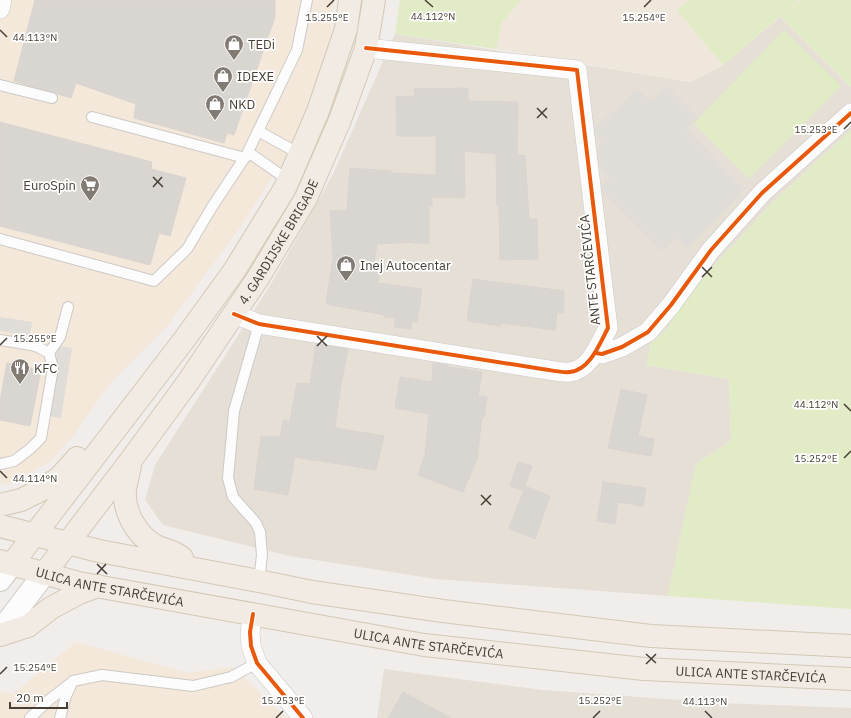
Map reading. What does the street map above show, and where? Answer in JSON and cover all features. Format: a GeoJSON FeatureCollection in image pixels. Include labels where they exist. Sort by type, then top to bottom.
{"type":"FeatureCollection","features":[{"type":"Feature","properties":{"kind":"main road","name":"4. GARDIJSKE BRIGADE"},"geometry":{"type":"LineString","coordinates":[[4,569],[34,534],[184,340],[234,271],[285,188],[318,111],[346,29],[350,0]]}},
{"type":"Feature","properties":{"kind":"main road","name":"4. GARDIJSKE BRIGADE"},"geometry":{"type":"LineString","coordinates":[[44,574],[188,382],[258,278],[306,198],[340,120],[366,48],[374,0]]}},
{"type":"Feature","properties":{"kind":"main road"},"geometry":{"type":"LineString","coordinates":[[0,505],[21,500],[43,489],[60,477],[92,442],[114,430]]}},
{"type":"Feature","properties":{"kind":"main road"},"geometry":{"type":"LineString","coordinates":[[131,460],[125,490],[126,506],[130,519],[146,539],[155,545],[180,556],[196,569]]}},
{"type":"Feature","properties":{"kind":"main road"},"geometry":{"type":"LineString","coordinates":[[0,526],[99,551],[312,592],[443,611],[651,636],[851,646]]}},
{"type":"Feature","properties":{"kind":"main road","name":"ULICA ANTE STARČEVIĆA"},"geometry":{"type":"LineString","coordinates":[[4,569],[44,574],[79,583],[432,646],[644,669],[851,679]]}},
{"type":"Feature","properties":{"kind":"main road"},"geometry":{"type":"LineString","coordinates":[[0,634],[28,626],[51,608],[79,593],[100,586]]}},
{"type":"Feature","properties":{"kind":"street"},"geometry":{"type":"LineString","coordinates":[[0,9],[2,0]]}},
{"type":"Feature","properties":{"kind":"street","name":"ANTE STARČEVIĆA"},"geometry":{"type":"LineString","coordinates":[[234,314],[259,324],[542,369],[571,372],[583,367],[596,352],[608,328],[577,70],[366,48]]}},
{"type":"Feature","properties":{"kind":"street"},"geometry":{"type":"LineString","coordinates":[[596,352],[602,354],[622,347],[648,332],[671,305],[711,250],[762,192],[851,113]]}},
{"type":"Feature","properties":{"kind":"street"},"geometry":{"type":"LineString","coordinates":[[0,634],[44,574]]}},
{"type":"Feature","properties":{"kind":"street"},"geometry":{"type":"LineString","coordinates":[[253,614],[250,632],[251,646],[257,663],[303,718]]}},
{"type":"Feature","properties":{"kind":"lane"},"geometry":{"type":"LineString","coordinates":[[0,238],[154,281],[187,249],[212,207],[247,155],[297,50],[307,0]]}},
{"type":"Feature","properties":{"kind":"lane"},"geometry":{"type":"LineString","coordinates":[[0,84],[52,98]]}},
{"type":"Feature","properties":{"kind":"lane"},"geometry":{"type":"LineString","coordinates":[[92,117],[247,155],[288,180]]}},
{"type":"Feature","properties":{"kind":"lane"},"geometry":{"type":"LineString","coordinates":[[258,131],[300,154]]}},
{"type":"Feature","properties":{"kind":"lane"},"geometry":{"type":"LineString","coordinates":[[49,353],[60,337],[68,307]]}},
{"type":"Feature","properties":{"kind":"lane"},"geometry":{"type":"LineString","coordinates":[[259,324],[234,411],[228,478],[233,497],[256,523],[260,532],[262,556],[259,581]]}},
{"type":"Feature","properties":{"kind":"lane"},"geometry":{"type":"LineString","coordinates":[[0,340],[38,347],[49,353],[53,368],[41,438],[30,449],[14,461],[0,464]]}},
{"type":"Feature","properties":{"kind":"lane"},"geometry":{"type":"LineString","coordinates":[[30,718],[49,700],[73,681],[102,675],[193,686],[232,677],[257,663]]}},
{"type":"Feature","properties":{"kind":"lane"},"geometry":{"type":"LineString","coordinates":[[60,718],[66,696],[73,681]]}},
{"type":"Feature","properties":{"kind":"shaded area"},"geometry":{"type":"Polygon","coordinates":[[[0,0],[335,0],[329,44],[291,148],[242,225],[167,326],[111,382],[74,435],[50,462],[12,482],[0,485],[0,0]]]}},
{"type":"Feature","properties":{"kind":"shaded area"},"geometry":{"type":"Polygon","coordinates":[[[504,0],[801,0],[723,65],[691,82],[496,49],[504,0]]]}},
{"type":"Feature","properties":{"kind":"shaded area"},"geometry":{"type":"Polygon","coordinates":[[[780,16],[851,87],[851,130],[773,202],[695,286],[665,331],[651,343],[646,365],[729,379],[731,441],[696,464],[668,596],[436,579],[290,556],[163,525],[145,500],[155,465],[271,284],[333,174],[395,34],[691,82],[723,65],[780,16]]]}},
{"type":"Feature","properties":{"kind":"shaded area"},"geometry":{"type":"Polygon","coordinates":[[[666,86],[698,118],[687,130],[740,185],[746,188],[687,248],[678,238],[662,251],[599,188],[610,178],[595,160],[599,146],[602,142],[592,131],[636,90],[653,101],[666,86]]]}},
{"type":"Feature","properties":{"kind":"shaded area"},"geometry":{"type":"Polygon","coordinates":[[[0,317],[32,322],[30,336],[0,331],[0,317]]]}},
{"type":"Feature","properties":{"kind":"shaded area"},"geometry":{"type":"Polygon","coordinates":[[[58,346],[72,348],[61,418],[47,416],[58,346]]]}},
{"type":"Feature","properties":{"kind":"shaded area"},"geometry":{"type":"Polygon","coordinates":[[[76,642],[188,673],[233,667],[287,718],[0,718],[0,692],[13,694],[76,642]]]}},
{"type":"Feature","properties":{"kind":"shaded area"},"geometry":{"type":"Polygon","coordinates":[[[384,669],[543,690],[721,703],[851,708],[851,718],[377,718],[384,669]]]}},
{"type":"Feature","properties":{"kind":"green space"},"geometry":{"type":"Polygon","coordinates":[[[400,0],[521,0],[502,22],[496,49],[395,34],[400,0]]]}},
{"type":"Feature","properties":{"kind":"green space"},"geometry":{"type":"Polygon","coordinates":[[[689,0],[798,0],[787,11],[801,0],[851,0],[851,87],[780,16],[723,65],[677,10],[689,0]]]}},
{"type":"Feature","properties":{"kind":"green space"},"geometry":{"type":"Polygon","coordinates":[[[784,30],[841,86],[749,179],[694,123],[784,30]]]}},
{"type":"Feature","properties":{"kind":"green space"},"geometry":{"type":"Polygon","coordinates":[[[851,130],[851,609],[668,596],[696,464],[731,441],[729,379],[646,365],[651,343],[665,331],[695,286],[773,202],[851,130]]]}},
{"type":"Feature","properties":{"kind":"building"},"geometry":{"type":"Polygon","coordinates":[[[35,0],[275,0],[275,17],[234,135],[227,133],[224,143],[134,118],[136,104],[76,83],[71,98],[14,81],[35,0]]]}},
{"type":"Feature","properties":{"kind":"building"},"geometry":{"type":"Polygon","coordinates":[[[468,88],[468,101],[518,102],[517,156],[525,155],[529,219],[537,219],[538,259],[500,260],[496,154],[464,151],[465,198],[432,197],[432,206],[429,206],[429,243],[412,242],[377,244],[373,271],[379,272],[378,283],[422,289],[417,322],[412,321],[411,329],[394,327],[396,318],[384,317],[385,315],[326,304],[333,257],[330,211],[347,210],[350,168],[391,171],[391,173],[436,175],[436,136],[397,136],[396,97],[415,96],[414,89],[468,88]]]}},
{"type":"Feature","properties":{"kind":"building","name":"EuroSpin"},"geometry":{"type":"Polygon","coordinates":[[[0,122],[152,162],[151,169],[186,178],[170,236],[159,233],[150,265],[0,226],[0,122]]]}},
{"type":"Feature","properties":{"kind":"building"},"geometry":{"type":"Polygon","coordinates":[[[473,279],[564,291],[563,313],[557,312],[555,330],[501,323],[501,326],[467,321],[473,279]]]}},
{"type":"Feature","properties":{"kind":"building"},"geometry":{"type":"Polygon","coordinates":[[[316,344],[348,349],[340,390],[335,428],[384,436],[376,470],[295,457],[288,495],[254,489],[261,436],[280,437],[283,420],[290,421],[297,383],[310,384],[316,344]]]}},
{"type":"Feature","properties":{"kind":"building","name":"KFC"},"geometry":{"type":"Polygon","coordinates":[[[7,363],[41,370],[30,426],[0,420],[0,401],[7,363]]]}},
{"type":"Feature","properties":{"kind":"building"},"geometry":{"type":"Polygon","coordinates":[[[433,363],[448,365],[448,367],[482,372],[478,396],[487,397],[484,417],[482,417],[477,459],[463,492],[418,475],[425,455],[429,414],[395,408],[400,377],[432,382],[433,363]]]}},
{"type":"Feature","properties":{"kind":"building"},"geometry":{"type":"Polygon","coordinates":[[[621,389],[647,395],[638,436],[654,439],[651,456],[608,448],[621,389]]]}},
{"type":"Feature","properties":{"kind":"building"},"geometry":{"type":"Polygon","coordinates":[[[518,462],[532,466],[525,486],[550,496],[535,539],[509,528],[524,490],[510,486],[518,462]]]}},
{"type":"Feature","properties":{"kind":"building"},"geometry":{"type":"Polygon","coordinates":[[[603,482],[646,488],[643,506],[618,502],[615,524],[597,521],[603,482]]]}},
{"type":"Feature","properties":{"kind":"building"},"geometry":{"type":"Polygon","coordinates":[[[403,692],[451,718],[388,718],[403,692]]]}},
{"type":"Feature","properties":{"kind":"cycle path"},"geometry":{"type":"LineString","coordinates":[[234,314],[259,324],[563,372],[577,370],[589,361],[594,355],[608,328],[577,70],[366,48]]}},
{"type":"Feature","properties":{"kind":"cycle path"},"geometry":{"type":"LineString","coordinates":[[596,353],[602,354],[622,347],[648,332],[671,305],[711,250],[762,193],[851,113]]}},
{"type":"Feature","properties":{"kind":"cycle path"},"geometry":{"type":"LineString","coordinates":[[253,614],[250,632],[251,646],[257,663],[303,718]]}},
{"type":"Feature","properties":{"kind":"place","name":"TEDi"},"geometry":{"type":"Point","coordinates":[234,61]}},
{"type":"Feature","properties":{"kind":"place","name":"IDEXE"},"geometry":{"type":"Point","coordinates":[223,93]}},
{"type":"Feature","properties":{"kind":"place","name":"NKD"},"geometry":{"type":"Point","coordinates":[215,121]}},
{"type":"Feature","properties":{"kind":"place","name":"EuroSpin"},"geometry":{"type":"Point","coordinates":[90,202]}},
{"type":"Feature","properties":{"kind":"place","name":"Inej Autocentar"},"geometry":{"type":"Point","coordinates":[346,282]}},
{"type":"Feature","properties":{"kind":"place","name":"KFC"},"geometry":{"type":"Point","coordinates":[20,385]}}]}
